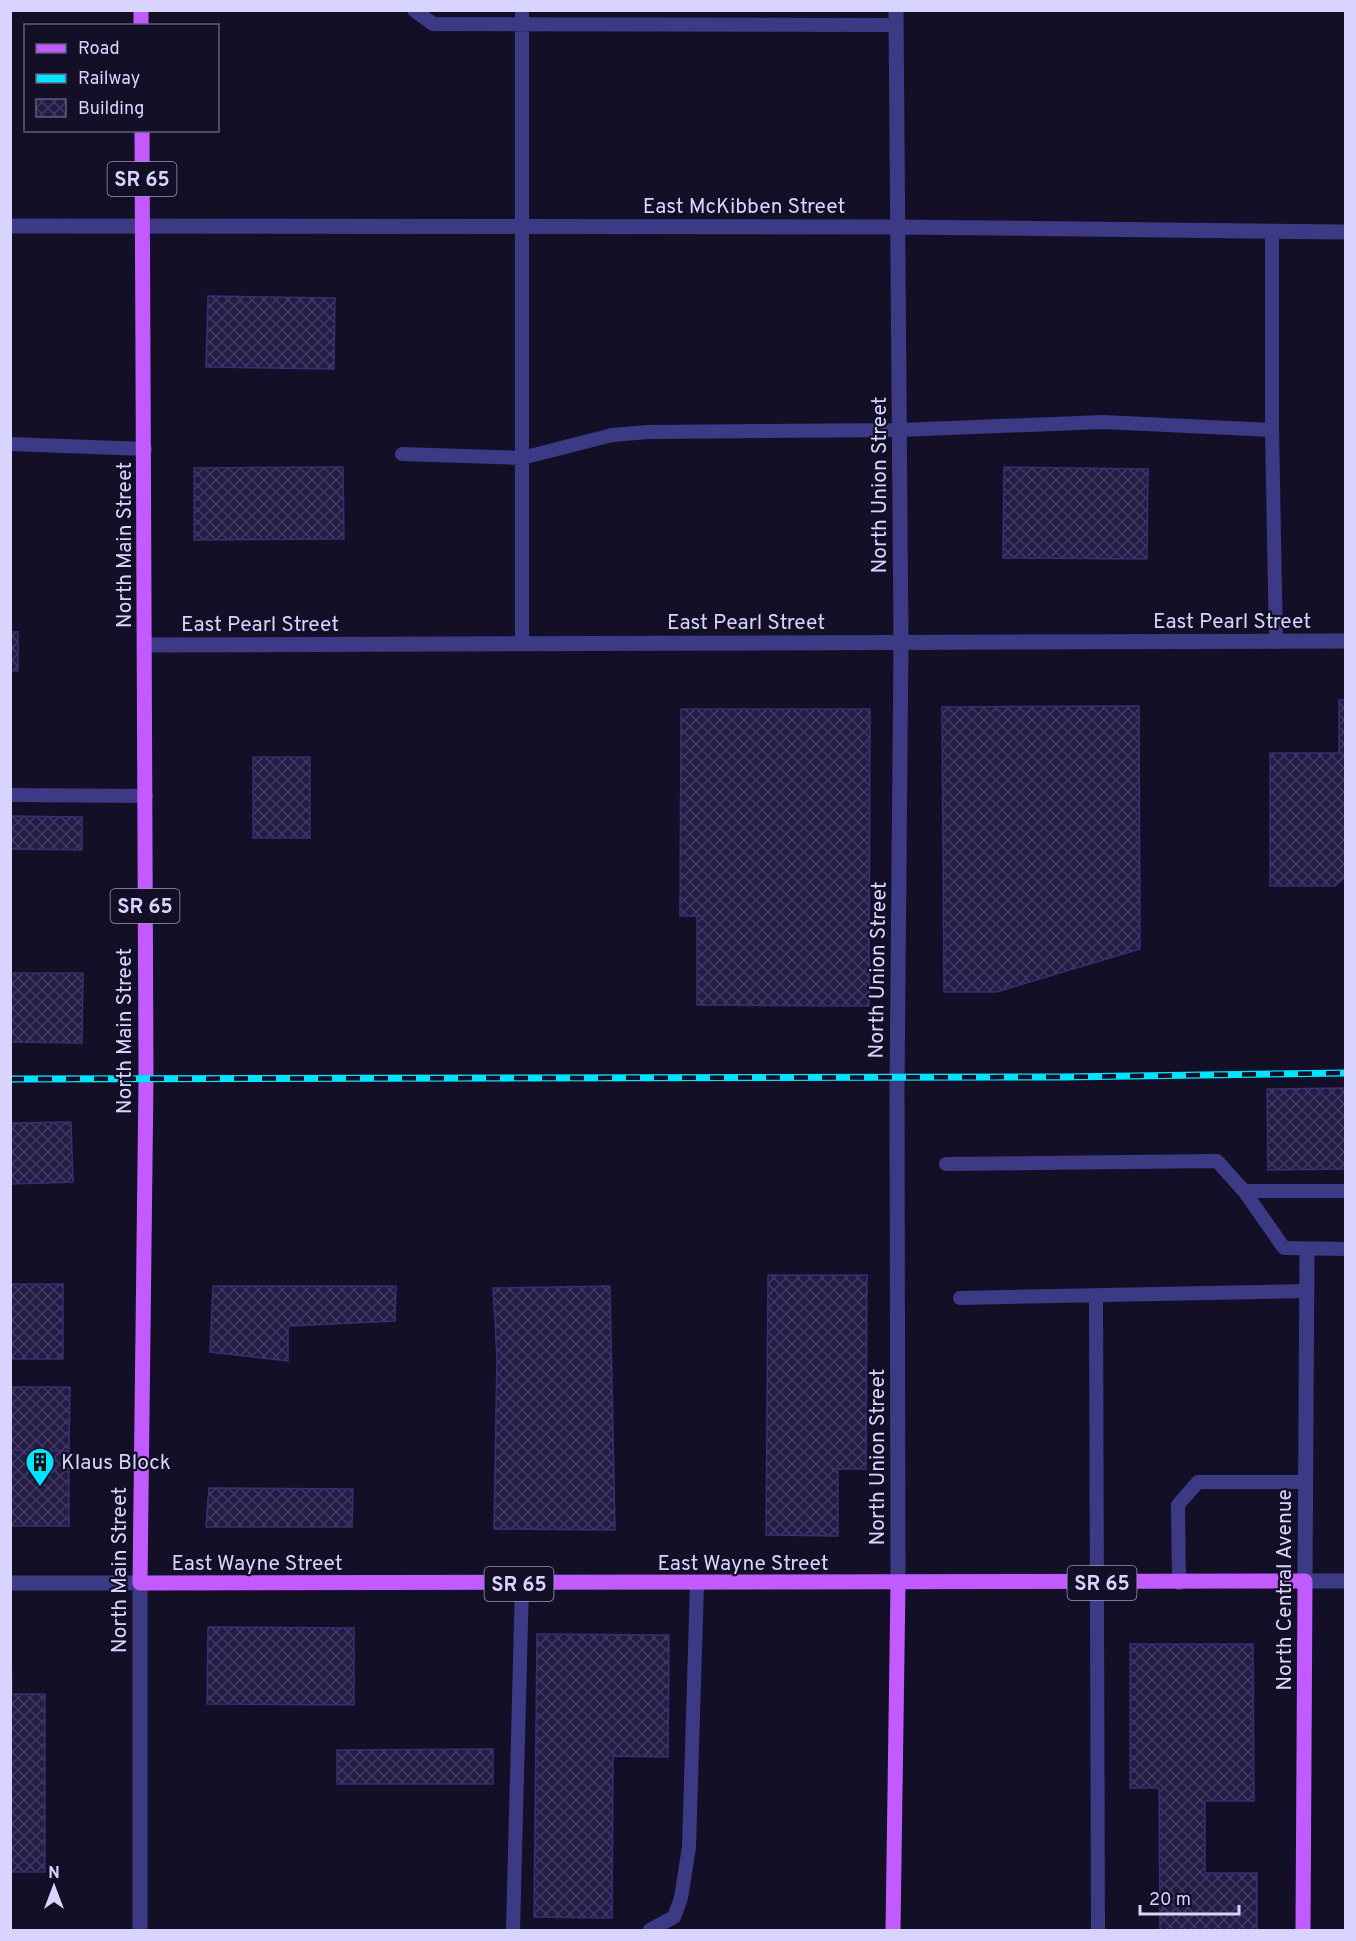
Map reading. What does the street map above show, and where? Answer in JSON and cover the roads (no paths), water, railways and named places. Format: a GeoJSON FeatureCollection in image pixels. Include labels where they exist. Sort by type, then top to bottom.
{"type":"FeatureCollection","features":[{"type":"Feature","properties":{"kind":"main road","name":"North Main Street"},"geometry":{"type":"LineString","coordinates":[[140,1583],[146,1079],[146,645],[142,132]]}},
{"type":"Feature","properties":{"kind":"main road","name":"East Wayne Street"},"geometry":{"type":"LineString","coordinates":[[140,1583],[898,1584],[1305,1581]]}},
{"type":"Feature","properties":{"kind":"main road","name":"North Central Avenue"},"geometry":{"type":"LineString","coordinates":[[1303,1930],[1305,1581]]}},
{"type":"Feature","properties":{"kind":"main road","name":"North Union Street"},"geometry":{"type":"LineString","coordinates":[[893,1930],[898,1584]]}},
{"type":"Feature","properties":{"kind":"street","name":"North Union Street"},"geometry":{"type":"LineString","coordinates":[[896,18],[901,643],[897,1091],[898,1584]]}},
{"type":"Feature","properties":{"kind":"street","name":"East McKibben Street"},"geometry":{"type":"LineString","coordinates":[[10,226],[142,228],[898,226],[1346,232]]}},
{"type":"Feature","properties":{"kind":"street","name":"East Pearl Street"},"geometry":{"type":"LineString","coordinates":[[146,645],[1346,641]]}},
{"type":"Feature","properties":{"kind":"street","name":"North Central Avenue"},"geometry":{"type":"LineString","coordinates":[[1305,1581],[1307,1250]]}},
{"type":"Feature","properties":{"kind":"street","name":"East Wayne Street"},"geometry":{"type":"LineString","coordinates":[[1305,1581],[1346,1581]]}},
{"type":"Feature","properties":{"kind":"street"},"geometry":{"type":"LineString","coordinates":[[10,1583],[140,1583]]}},
{"type":"Feature","properties":{"kind":"street","name":"North Main Street"},"geometry":{"type":"LineString","coordinates":[[140,1583],[140,1930]]}},
{"type":"Feature","properties":{"kind":"lane"},"geometry":{"type":"LineString","coordinates":[[414,10],[433,24],[522,25],[896,18]]}},
{"type":"Feature","properties":{"kind":"lane"},"geometry":{"type":"LineString","coordinates":[[522,10],[522,644]]}},
{"type":"Feature","properties":{"kind":"lane"},"geometry":{"type":"LineString","coordinates":[[1272,231],[1272,430],[1276,642]]}},
{"type":"Feature","properties":{"kind":"lane"},"geometry":{"type":"LineString","coordinates":[[402,454],[522,458],[612,435],[630,433],[900,430],[1103,422],[1272,430]]}},
{"type":"Feature","properties":{"kind":"lane"},"geometry":{"type":"LineString","coordinates":[[10,444],[145,449]]}},
{"type":"Feature","properties":{"kind":"lane"},"geometry":{"type":"LineString","coordinates":[[10,795],[146,796]]}},
{"type":"Feature","properties":{"kind":"lane"},"geometry":{"type":"LineString","coordinates":[[946,1164],[1217,1161],[1244,1191],[1284,1248],[1346,1249]]}},
{"type":"Feature","properties":{"kind":"lane"},"geometry":{"type":"LineString","coordinates":[[1244,1191],[1346,1191]]}},
{"type":"Feature","properties":{"kind":"lane"},"geometry":{"type":"LineString","coordinates":[[960,1298],[1307,1291]]}},
{"type":"Feature","properties":{"kind":"lane"},"geometry":{"type":"LineString","coordinates":[[1096,1296],[1098,1930]]}},
{"type":"Feature","properties":{"kind":"lane"},"geometry":{"type":"LineString","coordinates":[[1179,1583],[1178,1505],[1198,1482],[1306,1482]]}},
{"type":"Feature","properties":{"kind":"lane"},"geometry":{"type":"LineString","coordinates":[[513,1930],[522,1584]]}},
{"type":"Feature","properties":{"kind":"lane"},"geometry":{"type":"LineString","coordinates":[[650,1930],[674,1917],[681,1898],[689,1847],[697,1584]]}},
{"type":"Feature","properties":{"kind":"railway"},"geometry":{"type":"LineString","coordinates":[[10,1079],[1062,1077],[1346,1073]]}},
{"type":"Feature","properties":{"kind":"place","name":"Klaus Block"},"geometry":{"type":"Point","coordinates":[40,1488]}}]}
